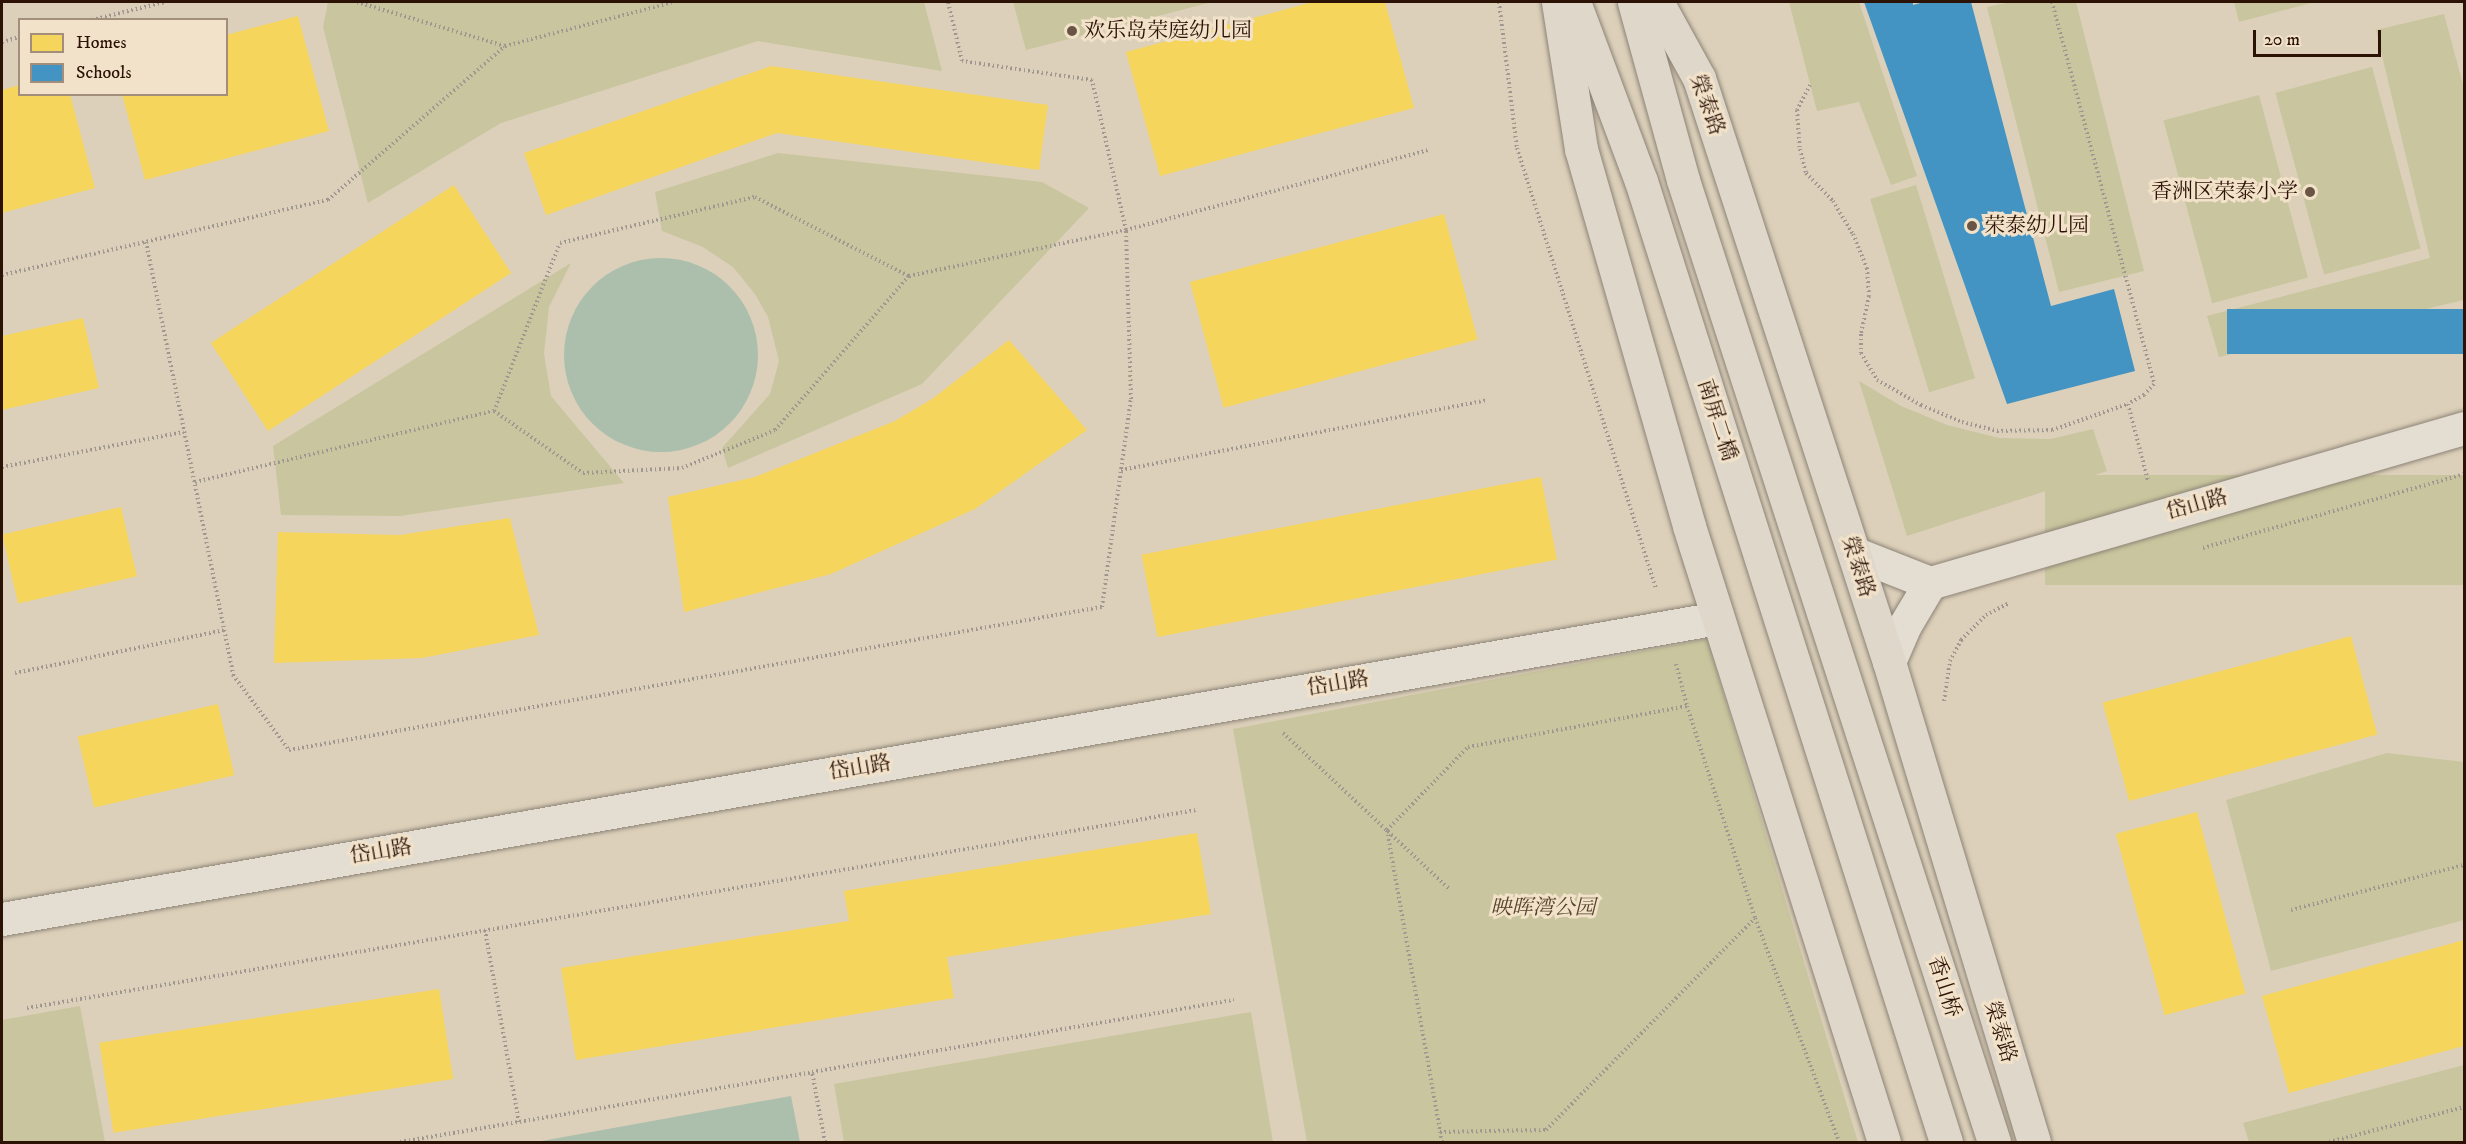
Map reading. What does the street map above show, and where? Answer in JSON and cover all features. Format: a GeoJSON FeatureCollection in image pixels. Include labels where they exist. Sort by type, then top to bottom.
{"type":"FeatureCollection","features":[{"type":"Feature","properties":{"kind":"main road"},"geometry":{"type":"LineString","coordinates":[[1558,2],[1581,149],[1718,618],[1884,1143]]}},
{"type":"Feature","properties":{"kind":"main road","name":"南屏二橋"},"geometry":{"type":"LineString","coordinates":[[1574,2],[1641,181],[1946,1143]]}},
{"type":"Feature","properties":{"kind":"main road","name":"南屏二橋"},"geometry":{"type":"LineString","coordinates":[[1634,2],[1683,180],[1894,832]]}},
{"type":"Feature","properties":{"kind":"main road","name":"榮泰路"},"geometry":{"type":"LineString","coordinates":[[1657,2],[1699,78],[1889,662],[2034,1143]]}},
{"type":"Feature","properties":{"kind":"main road","name":"香山桥"},"geometry":{"type":"LineString","coordinates":[[1894,832],[1994,1143]]}},
{"type":"Feature","properties":{"kind":"street","name":"岱山路"},"geometry":{"type":"LineString","coordinates":[[1930,583],[2464,428]]}},
{"type":"Feature","properties":{"kind":"street"},"geometry":{"type":"LineString","coordinates":[[1854,553],[1930,583],[1905,625],[1889,662]]}},
{"type":"Feature","properties":{"kind":"street","name":"岱山路"},"geometry":{"type":"LineString","coordinates":[[2,919],[1718,618]]}},
{"type":"Feature","properties":{"kind":"path"},"geometry":{"type":"LineString","coordinates":[[100,18],[165,2]]}},
{"type":"Feature","properties":{"kind":"path"},"geometry":{"type":"LineString","coordinates":[[357,2],[505,46]]}},
{"type":"Feature","properties":{"kind":"path"},"geometry":{"type":"LineString","coordinates":[[2,275],[328,200],[505,46],[674,2]]}},
{"type":"Feature","properties":{"kind":"path"},"geometry":{"type":"LineString","coordinates":[[147,242],[233,675],[289,750],[1102,607],[1131,399],[1126,230],[1092,80],[962,61],[948,2]]}},
{"type":"Feature","properties":{"kind":"path"},"geometry":{"type":"LineString","coordinates":[[1499,2],[1517,148],[1668,627],[1687,706],[1755,918],[1839,1143]]}},
{"type":"Feature","properties":{"kind":"path"},"geometry":{"type":"LineString","coordinates":[[1810,85],[1797,110],[1800,149],[1806,173],[1833,201],[1853,234],[1867,268],[1869,296],[1861,334],[1861,352],[1877,380],[1921,405],[1962,422],[1997,431],[2052,430],[2128,404],[2144,395],[2154,384],[2052,2]]}},
{"type":"Feature","properties":{"kind":"path"},"geometry":{"type":"LineString","coordinates":[[2,42],[18,38]]}},
{"type":"Feature","properties":{"kind":"path"},"geometry":{"type":"LineString","coordinates":[[195,482],[494,411],[583,472],[682,468],[776,430],[909,276],[1126,230],[1428,150]]}},
{"type":"Feature","properties":{"kind":"path"},"geometry":{"type":"LineString","coordinates":[[494,411],[560,243],[755,197],[909,276]]}},
{"type":"Feature","properties":{"kind":"path"},"geometry":{"type":"LineString","coordinates":[[1122,470],[1487,400]]}},
{"type":"Feature","properties":{"kind":"path"},"geometry":{"type":"LineString","coordinates":[[2128,404],[2158,516]]}},
{"type":"Feature","properties":{"kind":"path"},"geometry":{"type":"LineString","coordinates":[[2,467],[184,432]]}},
{"type":"Feature","properties":{"kind":"path"},"geometry":{"type":"LineString","coordinates":[[2201,548],[2464,474]]}},
{"type":"Feature","properties":{"kind":"path"},"geometry":{"type":"LineString","coordinates":[[1943,710],[1950,661],[1961,640],[1986,615],[2018,600]]}},
{"type":"Feature","properties":{"kind":"path"},"geometry":{"type":"LineString","coordinates":[[15,673],[224,630]]}},
{"type":"Feature","properties":{"kind":"path"},"geometry":{"type":"LineString","coordinates":[[1247,700],[1449,889]]}},
{"type":"Feature","properties":{"kind":"path"},"geometry":{"type":"LineString","coordinates":[[1387,830],[1468,747],[1687,706]]}},
{"type":"Feature","properties":{"kind":"path"},"geometry":{"type":"LineString","coordinates":[[27,1008],[1196,810]]}},
{"type":"Feature","properties":{"kind":"path"},"geometry":{"type":"LineString","coordinates":[[1387,830],[1442,1143]]}},
{"type":"Feature","properties":{"kind":"path"},"geometry":{"type":"LineString","coordinates":[[2291,910],[2464,865]]}},
{"type":"Feature","properties":{"kind":"path"},"geometry":{"type":"LineString","coordinates":[[1440,1131],[1546,1130],[1755,918]]}},
{"type":"Feature","properties":{"kind":"path"},"geometry":{"type":"LineString","coordinates":[[485,930],[519,1122]]}},
{"type":"Feature","properties":{"kind":"path"},"geometry":{"type":"LineString","coordinates":[[400,1143],[1234,1000]]}},
{"type":"Feature","properties":{"kind":"path"},"geometry":{"type":"LineString","coordinates":[[812,1072],[825,1143]]}},
{"type":"Feature","properties":{"kind":"path"},"geometry":{"type":"LineString","coordinates":[[2329,1143],[2464,1107]]}},
{"type":"Feature","properties":{"kind":"green space"},"geometry":{"type":"Polygon","coordinates":[[[328,2],[924,2],[942,71],[758,41],[501,123],[368,203],[323,27],[328,2]]]}},
{"type":"Feature","properties":{"kind":"green space","name":"欢乐岛荣庭幼儿园"},"geometry":{"type":"Polygon","coordinates":[[[1013,2],[1212,2],[1026,50],[1013,2]]]}},
{"type":"Feature","properties":{"kind":"green space"},"geometry":{"type":"Polygon","coordinates":[[[1789,2],[1859,2],[1917,176],[1891,185],[1859,102],[1817,111],[1789,2]]]}},
{"type":"Feature","properties":{"kind":"green space"},"geometry":{"type":"Polygon","coordinates":[[[2011,2],[2076,2],[2144,271],[2059,292],[1987,7],[2011,2]]]}},
{"type":"Feature","properties":{"kind":"green space"},"geometry":{"type":"Polygon","coordinates":[[[2234,2],[2315,2],[2239,22],[2234,2]]]}},
{"type":"Feature","properties":{"kind":"green space"},"geometry":{"type":"Polygon","coordinates":[[[2444,14],[2464,88],[2464,300],[2219,357],[2207,316],[2430,258],[2376,30],[2444,14]]]}},
{"type":"Feature","properties":{"kind":"green space"},"geometry":{"type":"Polygon","coordinates":[[[2372,67],[2421,249],[2324,274],[2275,93],[2372,67]]]}},
{"type":"Feature","properties":{"kind":"green space"},"geometry":{"type":"Polygon","coordinates":[[[2259,95],[2308,278],[2212,303],[2163,121],[2259,95]]]}},
{"type":"Feature","properties":{"kind":"green space"},"geometry":{"type":"Polygon","coordinates":[[[778,153],[1042,182],[1089,208],[922,384],[728,468],[722,448],[770,394],[779,361],[768,317],[755,294],[733,267],[703,247],[662,231],[655,192],[778,153]]]}},
{"type":"Feature","properties":{"kind":"green space"},"geometry":{"type":"Polygon","coordinates":[[[1916,185],[1975,378],[1929,392],[1870,199],[1916,185]]]}},
{"type":"Feature","properties":{"kind":"green space"},"geometry":{"type":"Polygon","coordinates":[[[571,263],[549,307],[544,354],[551,396],[624,483],[400,516],[281,515],[273,446],[571,263]]]}},
{"type":"Feature","properties":{"kind":"green space"},"geometry":{"type":"Polygon","coordinates":[[[1859,381],[1901,406],[1947,425],[1999,438],[2051,439],[2093,429],[2107,471],[1907,536],[1859,381]]]}},
{"type":"Feature","properties":{"kind":"green space"},"geometry":{"type":"Polygon","coordinates":[[[2045,475],[2464,475],[2464,585],[2045,585],[2045,475]]]}},
{"type":"Feature","properties":{"kind":"green space","name":"映晖湾公园"},"geometry":{"type":"Polygon","coordinates":[[[1707,639],[1858,1142],[1307,1142],[1233,729],[1707,639]]]}},
{"type":"Feature","properties":{"kind":"green space"},"geometry":{"type":"Polygon","coordinates":[[[2387,753],[2464,762],[2464,920],[2271,971],[2226,800],[2387,753]]]}},
{"type":"Feature","properties":{"kind":"green space"},"geometry":{"type":"Polygon","coordinates":[[[80,1006],[105,1142],[2,1142],[2,1020],[80,1006]]]}},
{"type":"Feature","properties":{"kind":"green space"},"geometry":{"type":"Polygon","coordinates":[[[1251,1012],[1273,1142],[844,1142],[834,1084],[1251,1012]]]}},
{"type":"Feature","properties":{"kind":"green space"},"geometry":{"type":"Polygon","coordinates":[[[2464,1065],[2464,1142],[2249,1142],[2243,1123],[2464,1065]]]}},
{"type":"Feature","properties":{"kind":"shaded area"},"geometry":{"type":"Polygon","coordinates":[[[661,258],[689,262],[707,270],[722,280],[736,294],[754,327],[758,355],[754,383],[746,401],[736,416],[722,430],[689,448],[661,452],[633,448],[615,440],[600,430],[586,416],[568,383],[564,355],[568,327],[576,309],[586,294],[600,280],[633,262],[661,258]]]}},
{"type":"Feature","properties":{"kind":"shaded area"},"geometry":{"type":"Polygon","coordinates":[[[791,1096],[800,1142],[536,1142],[791,1096]]]}},
{"type":"Feature","properties":{"kind":"building: Homes"},"geometry":{"type":"Polygon","coordinates":[[[1313,2],[1385,2],[1414,108],[1160,176],[1126,52],[1313,2]]]}},
{"type":"Feature","properties":{"kind":"building: Homes"},"geometry":{"type":"Polygon","coordinates":[[[298,16],[329,131],[145,180],[123,96],[228,96],[228,34],[298,16]]]}},
{"type":"Feature","properties":{"kind":"building: Homes"},"geometry":{"type":"Polygon","coordinates":[[[771,66],[1048,105],[1039,170],[777,133],[546,215],[524,153],[771,66]]]}},
{"type":"Feature","properties":{"kind":"building: Homes"},"geometry":{"type":"Polygon","coordinates":[[[18,86],[18,96],[71,96],[95,188],[2,213],[2,90],[18,86]]]}},
{"type":"Feature","properties":{"kind":"building: Homes"},"geometry":{"type":"Polygon","coordinates":[[[454,185],[511,273],[268,431],[211,343],[454,185]]]}},
{"type":"Feature","properties":{"kind":"building: Homes"},"geometry":{"type":"Polygon","coordinates":[[[1444,214],[1478,340],[1224,408],[1190,282],[1444,214]]]}},
{"type":"Feature","properties":{"kind":"building: Homes"},"geometry":{"type":"Polygon","coordinates":[[[83,318],[99,388],[2,410],[2,336],[83,318]]]}},
{"type":"Feature","properties":{"kind":"building: Homes"},"geometry":{"type":"Polygon","coordinates":[[[1009,340],[1087,430],[975,509],[831,574],[684,612],[668,497],[755,477],[895,421],[932,399],[1009,340]]]}},
{"type":"Feature","properties":{"kind":"building: Homes"},"geometry":{"type":"Polygon","coordinates":[[[1541,477],[1557,559],[1158,637],[1141,555],[1541,477]]]}},
{"type":"Feature","properties":{"kind":"building: Homes"},"geometry":{"type":"Polygon","coordinates":[[[121,507],[137,576],[18,604],[2,534],[121,507]]]}},
{"type":"Feature","properties":{"kind":"building: Homes"},"geometry":{"type":"Polygon","coordinates":[[[510,518],[539,635],[422,658],[274,663],[278,532],[400,535],[510,518]]]}},
{"type":"Feature","properties":{"kind":"building: Homes"},"geometry":{"type":"Polygon","coordinates":[[[2351,636],[2377,735],[2129,801],[2103,703],[2351,636]]]}},
{"type":"Feature","properties":{"kind":"building: Homes"},"geometry":{"type":"Polygon","coordinates":[[[218,704],[234,775],[94,808],[78,736],[218,704]]]}},
{"type":"Feature","properties":{"kind":"building: Homes"},"geometry":{"type":"Polygon","coordinates":[[[2197,812],[2246,994],[2165,1015],[2116,834],[2197,812]]]}},
{"type":"Feature","properties":{"kind":"building: Homes"},"geometry":{"type":"Polygon","coordinates":[[[1197,833],[1211,914],[947,957],[954,998],[576,1060],[561,968],[849,921],[844,891],[1197,833]]]}},
{"type":"Feature","properties":{"kind":"building: Homes"},"geometry":{"type":"Polygon","coordinates":[[[2464,940],[2464,1046],[2289,1093],[2262,996],[2464,940]]]}},
{"type":"Feature","properties":{"kind":"building: Homes"},"geometry":{"type":"Polygon","coordinates":[[[439,989],[453,1079],[113,1133],[99,1043],[439,989]]]}},
{"type":"Feature","properties":{"kind":"building: Schools"},"geometry":{"type":"Polygon","coordinates":[[[1864,2],[1913,2],[1913,5],[1924,2],[1971,2],[2051,306],[2114,289],[2135,371],[2007,404],[1864,2]]]}},
{"type":"Feature","properties":{"kind":"building: Schools"},"geometry":{"type":"Polygon","coordinates":[[[2227,309],[2464,309],[2464,354],[2227,354],[2227,309]]]}},
{"type":"Feature","properties":{"kind":"place","name":"欢乐岛荣庭幼儿园"},"geometry":{"type":"Point","coordinates":[1072,31]}},
{"type":"Feature","properties":{"kind":"place","name":"香洲区荣泰小学"},"geometry":{"type":"Point","coordinates":[2310,192]}},
{"type":"Feature","properties":{"kind":"place","name":"荣泰幼儿园"},"geometry":{"type":"Point","coordinates":[1972,226]}}]}
